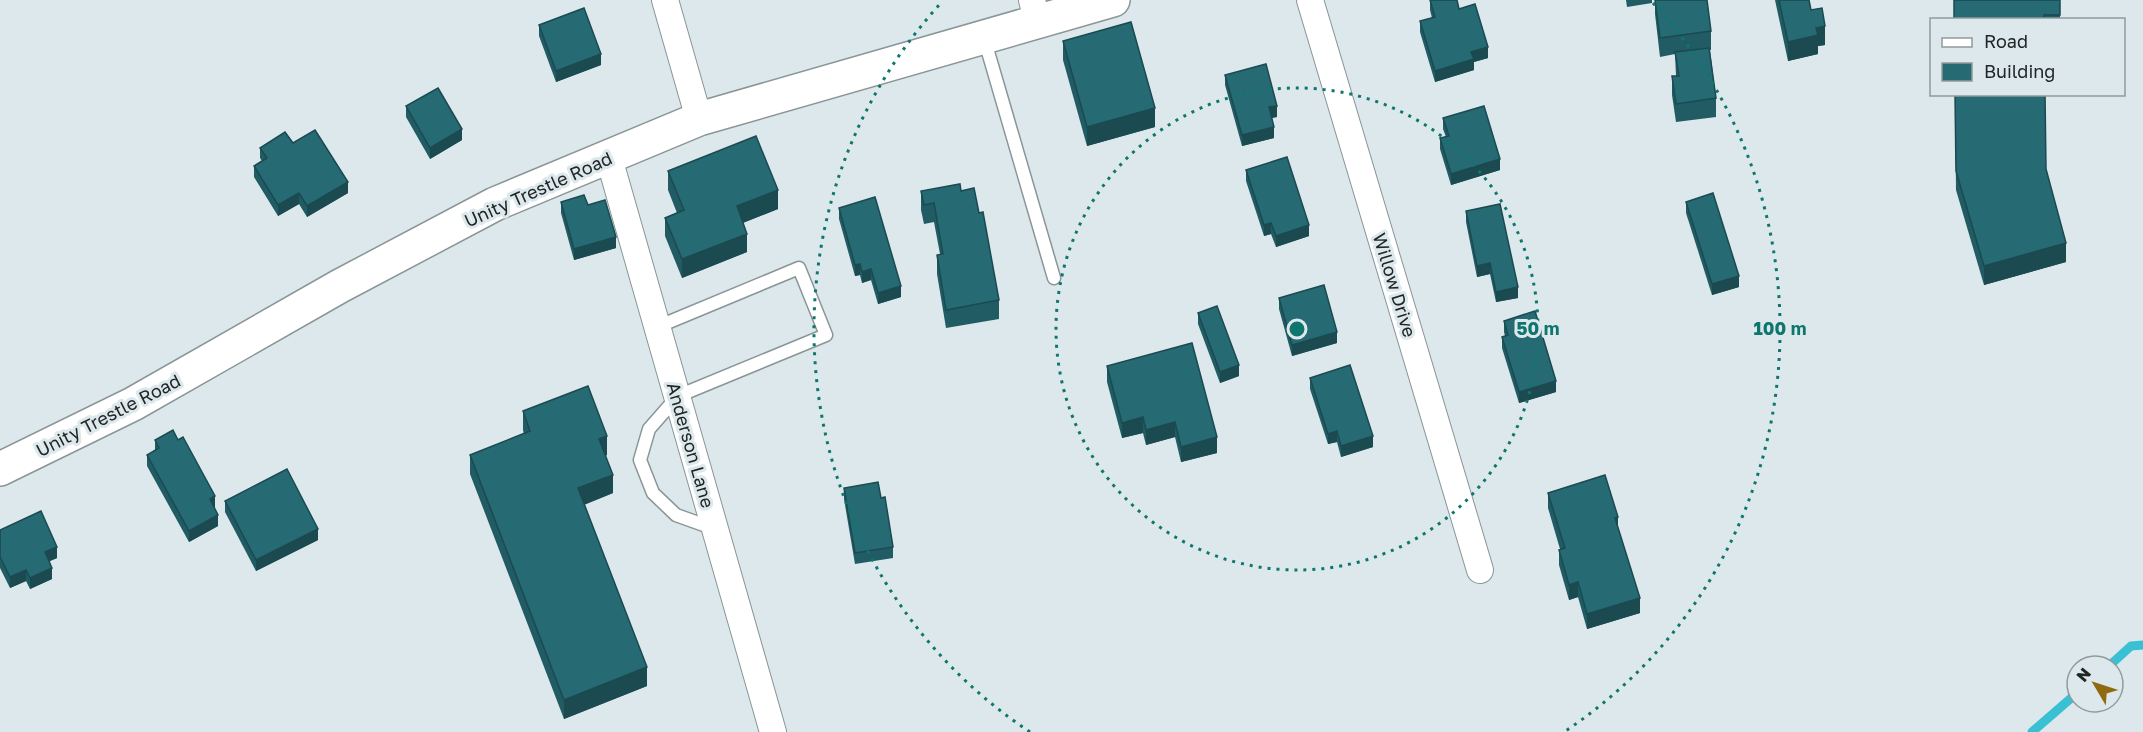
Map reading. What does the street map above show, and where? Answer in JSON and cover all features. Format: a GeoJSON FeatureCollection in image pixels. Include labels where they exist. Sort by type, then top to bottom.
{"type":"FeatureCollection","features":[{"type":"Feature","properties":{"kind":"street"},"geometry":{"type":"LineString","coordinates":[[665,0],[699,119]]}},
{"type":"Feature","properties":{"kind":"street","name":"Unity Trestle Road"},"geometry":{"type":"LineString","coordinates":[[0,469],[133,405],[340,286],[495,204],[699,119],[983,37],[1034,10],[1113,0]]}},
{"type":"Feature","properties":{"kind":"street","name":"Willow Drive"},"geometry":{"type":"LineString","coordinates":[[1310,0],[1480,570]]}},
{"type":"Feature","properties":{"kind":"street","name":"Anderson Lane"},"geometry":{"type":"LineString","coordinates":[[609,158],[773,732]]}},
{"type":"Feature","properties":{"kind":"lane"},"geometry":{"type":"LineString","coordinates":[[983,37],[1053,278]]}},
{"type":"Feature","properties":{"kind":"lane"},"geometry":{"type":"LineString","coordinates":[[657,327],[799,268],[826,335],[678,396],[649,429],[640,460],[653,493],[676,515],[715,528]]}},
{"type":"Feature","properties":{"kind":"building"},"geometry":{"type":"Polygon","coordinates":[[[1430,0],[1457,0],[1459,9],[1475,4],[1488,47],[1471,52],[1474,59],[1435,71],[1420,21],[1435,17],[1430,0]]]}},
{"type":"Feature","properties":{"kind":"building"},"geometry":{"type":"Polygon","coordinates":[[[1655,0],[1707,0],[1711,31],[1660,38],[1655,0]]]}},
{"type":"Feature","properties":{"kind":"building"},"geometry":{"type":"Polygon","coordinates":[[[1779,0],[1809,0],[1811,10],[1822,8],[1825,26],[1816,28],[1818,35],[1788,42],[1779,0]]]}},
{"type":"Feature","properties":{"kind":"building"},"geometry":{"type":"Polygon","coordinates":[[[1954,0],[2060,0],[2060,15],[2044,15],[2044,18],[1954,18],[1954,0]]]}},
{"type":"Feature","properties":{"kind":"building"},"geometry":{"type":"Polygon","coordinates":[[[584,8],[601,54],[556,71],[539,25],[584,8]]]}},
{"type":"Feature","properties":{"kind":"building"},"geometry":{"type":"Polygon","coordinates":[[[1131,22],[1155,108],[1087,127],[1063,41],[1131,22]]]}},
{"type":"Feature","properties":{"kind":"building"},"geometry":{"type":"Polygon","coordinates":[[[1709,48],[1716,98],[1676,104],[1672,76],[1679,76],[1675,52],[1709,48]]]}},
{"type":"Feature","properties":{"kind":"building"},"geometry":{"type":"Polygon","coordinates":[[[1266,64],[1277,106],[1269,107],[1274,127],[1242,135],[1225,75],[1266,64]]]}},
{"type":"Feature","properties":{"kind":"building"},"geometry":{"type":"Polygon","coordinates":[[[438,88],[462,129],[430,148],[406,106],[438,88]]]}},
{"type":"Feature","properties":{"kind":"building"},"geometry":{"type":"Polygon","coordinates":[[[1955,96],[2045,96],[2046,169],[2066,243],[1984,266],[1956,171],[1955,96]]]}},
{"type":"Feature","properties":{"kind":"building"},"geometry":{"type":"Polygon","coordinates":[[[1484,106],[1500,159],[1451,174],[1440,138],[1449,136],[1443,118],[1484,106]]]}},
{"type":"Feature","properties":{"kind":"building"},"geometry":{"type":"Polygon","coordinates":[[[315,130],[348,182],[307,206],[299,193],[278,205],[254,166],[267,158],[260,148],[285,132],[293,143],[315,130]]]}},
{"type":"Feature","properties":{"kind":"building"},"geometry":{"type":"Polygon","coordinates":[[[756,136],[778,190],[737,206],[747,234],[682,259],[665,218],[684,210],[668,171],[756,136]]]}},
{"type":"Feature","properties":{"kind":"building"},"geometry":{"type":"Polygon","coordinates":[[[1287,157],[1309,225],[1276,236],[1271,223],[1264,225],[1246,170],[1287,157]]]}},
{"type":"Feature","properties":{"kind":"building"},"geometry":{"type":"Polygon","coordinates":[[[960,184],[961,191],[974,188],[979,213],[983,212],[999,300],[946,310],[937,255],[943,254],[934,203],[924,205],[921,191],[960,184]]]}},
{"type":"Feature","properties":{"kind":"building"},"geometry":{"type":"Polygon","coordinates":[[[1713,193],[1739,276],[1712,284],[1686,202],[1713,193]]]}},
{"type":"Feature","properties":{"kind":"building"},"geometry":{"type":"Polygon","coordinates":[[[584,195],[588,205],[605,200],[616,237],[574,249],[561,202],[584,195]]]}},
{"type":"Feature","properties":{"kind":"building"},"geometry":{"type":"Polygon","coordinates":[[[875,197],[901,286],[878,293],[871,269],[862,272],[860,264],[855,265],[839,208],[875,197]]]}},
{"type":"Feature","properties":{"kind":"building"},"geometry":{"type":"Polygon","coordinates":[[[1500,204],[1518,287],[1496,292],[1490,263],[1477,266],[1466,211],[1500,204]]]}},
{"type":"Feature","properties":{"kind":"building"},"geometry":{"type":"Polygon","coordinates":[[[1324,285],[1337,332],[1292,345],[1279,298],[1324,285]]]}},
{"type":"Feature","properties":{"kind":"building"},"geometry":{"type":"Polygon","coordinates":[[[1217,306],[1239,365],[1220,372],[1198,313],[1217,306]]]}},
{"type":"Feature","properties":{"kind":"building"},"geometry":{"type":"Polygon","coordinates":[[[1535,311],[1556,381],[1519,392],[1502,337],[1508,335],[1504,321],[1535,311]]]}},
{"type":"Feature","properties":{"kind":"building"},"geometry":{"type":"Polygon","coordinates":[[[1192,343],[1217,437],[1181,447],[1175,422],[1146,430],[1143,417],[1122,423],[1107,366],[1192,343]]]}},
{"type":"Feature","properties":{"kind":"building"},"geometry":{"type":"Polygon","coordinates":[[[1350,365],[1373,436],[1341,446],[1337,431],[1328,434],[1310,378],[1350,365]]]}},
{"type":"Feature","properties":{"kind":"building"},"geometry":{"type":"Polygon","coordinates":[[[588,386],[607,436],[599,439],[613,475],[578,488],[647,667],[564,700],[470,455],[530,431],[523,411],[588,386]]]}},
{"type":"Feature","properties":{"kind":"building"},"geometry":{"type":"Polygon","coordinates":[[[173,430],[178,440],[183,437],[215,496],[210,499],[218,515],[189,531],[147,455],[159,448],[155,440],[173,430]]]}},
{"type":"Feature","properties":{"kind":"building"},"geometry":{"type":"Polygon","coordinates":[[[287,469],[318,529],[256,560],[225,501],[287,469]]]}},
{"type":"Feature","properties":{"kind":"building"},"geometry":{"type":"Polygon","coordinates":[[[1605,475],[1618,517],[1615,518],[1640,598],[1587,614],[1578,582],[1569,585],[1559,550],[1565,548],[1548,493],[1605,475]]]}},
{"type":"Feature","properties":{"kind":"building"},"geometry":{"type":"Polygon","coordinates":[[[878,482],[881,498],[885,497],[893,547],[855,553],[844,488],[878,482]]]}},
{"type":"Feature","properties":{"kind":"building"},"geometry":{"type":"Polygon","coordinates":[[[41,511],[57,547],[45,552],[52,568],[30,578],[26,570],[10,577],[0,557],[0,530],[41,511]]]}},
{"type":"Feature","properties":{"kind":"waterway"},"geometry":{"type":"LineString","coordinates":[[2122,654],[2131,646],[2143,645]]}},
{"type":"Feature","properties":{"kind":"waterway"},"geometry":{"type":"LineString","coordinates":[[2032,732],[2065,703]]}}]}
